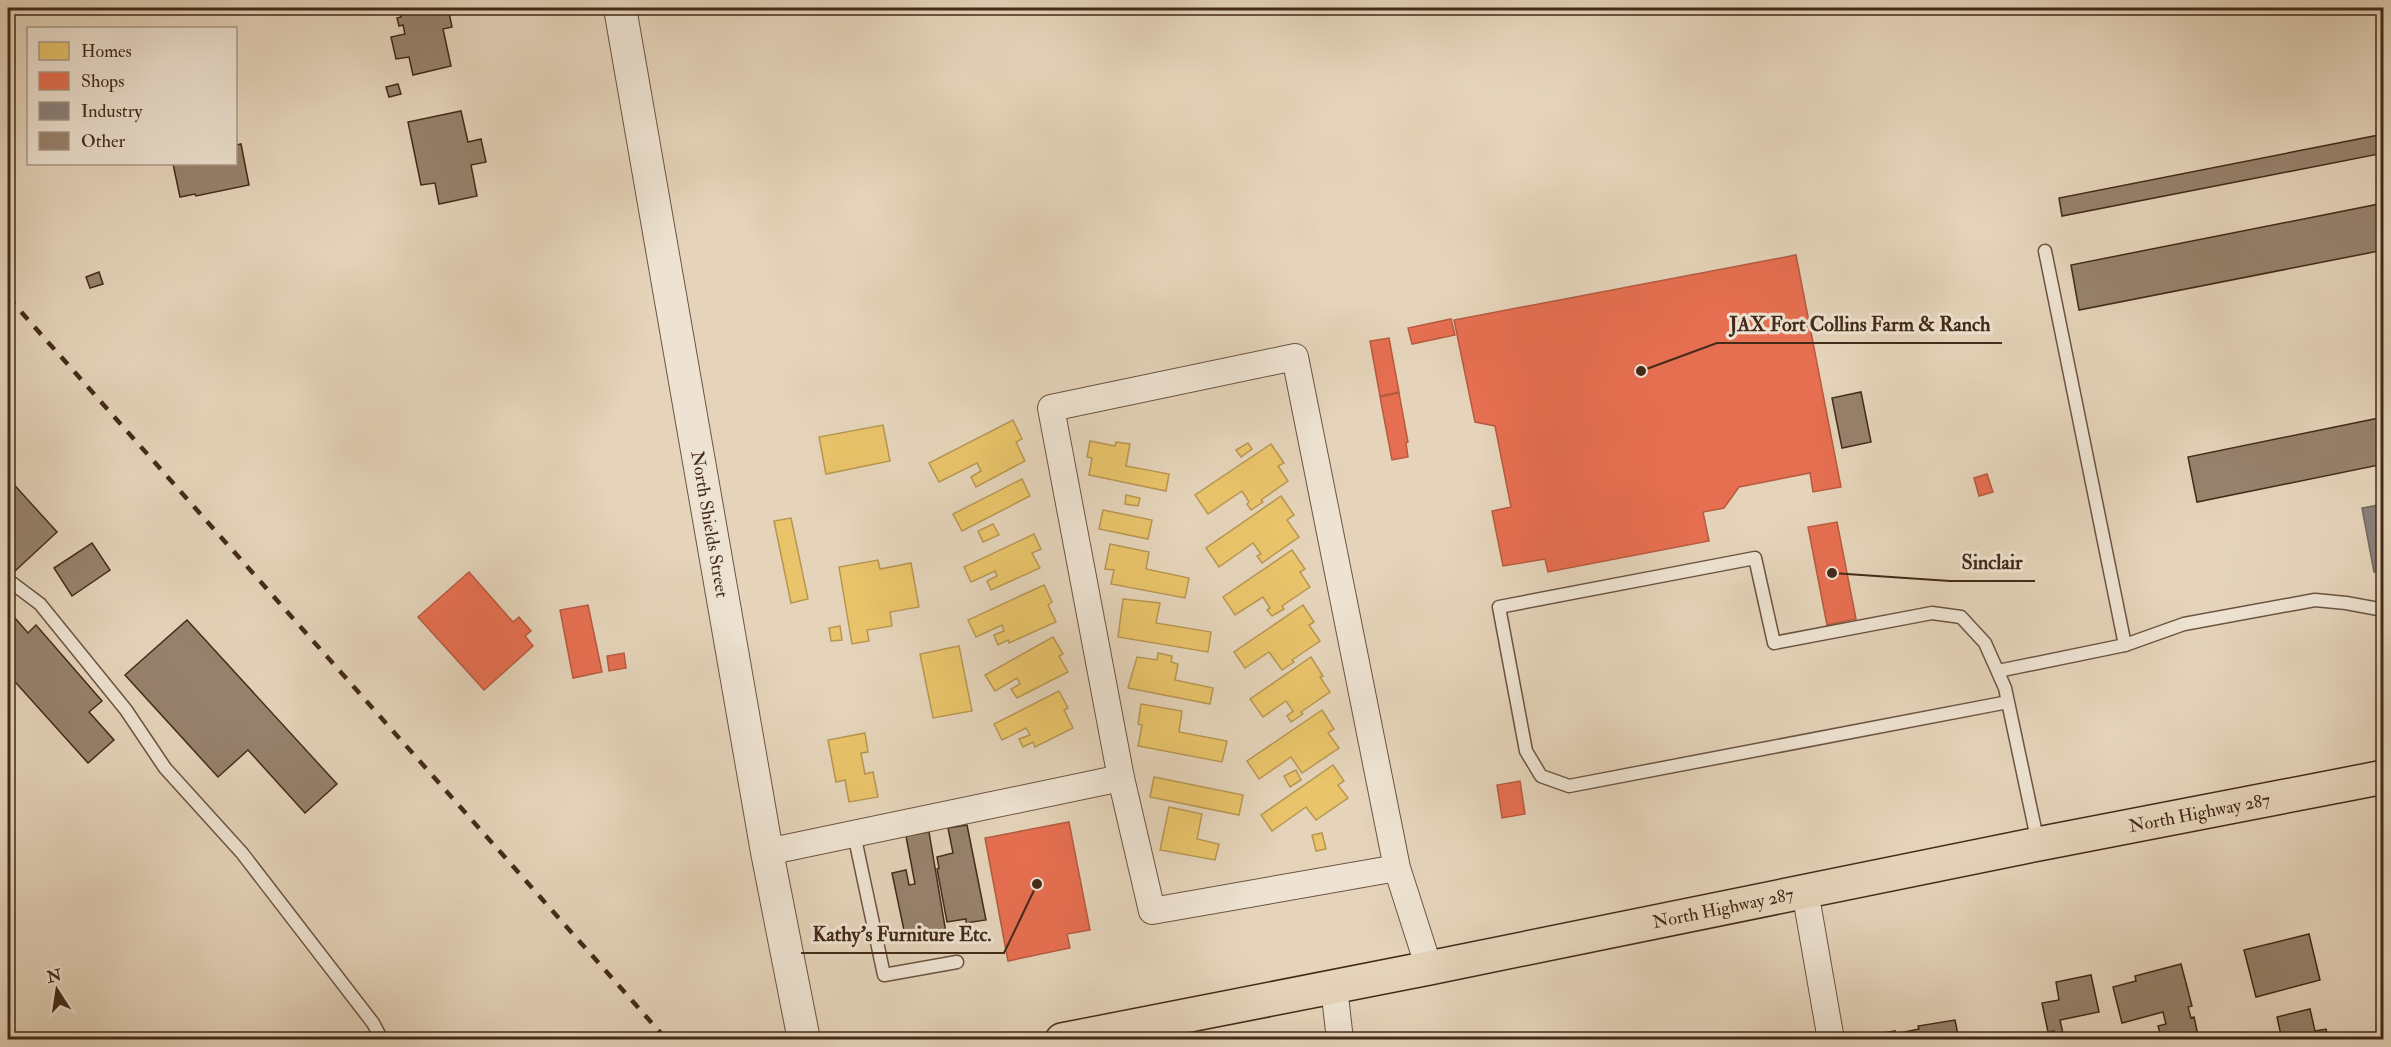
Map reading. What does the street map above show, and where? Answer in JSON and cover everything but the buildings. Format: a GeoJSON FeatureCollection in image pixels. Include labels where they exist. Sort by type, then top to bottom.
{"type":"FeatureCollection","features":[{"type":"Feature","properties":{"kind":"highway","name":"North Highway 287"},"geometry":{"type":"LineString","coordinates":[[1062,1040],[1106,1035],[1805,891],[2384,777]]}},
{"type":"Feature","properties":{"kind":"street","name":"North Shields Street"},"geometry":{"type":"LineString","coordinates":[[620,8],[767,852],[804,1040]]}},
{"type":"Feature","properties":{"kind":"street"},"geometry":{"type":"LineString","coordinates":[[1397,868],[1152,911],[1121,778],[1051,408],[1295,357],[1397,868],[1429,968]]}},
{"type":"Feature","properties":{"kind":"street"},"geometry":{"type":"LineString","coordinates":[[767,852],[1121,778]]}},
{"type":"Feature","properties":{"kind":"street"},"geometry":{"type":"LineString","coordinates":[[1805,891],[1831,1040]]}},
{"type":"Feature","properties":{"kind":"street"},"geometry":{"type":"LineString","coordinates":[[1334,987],[1340,1040]]}},
{"type":"Feature","properties":{"kind":"lane"},"geometry":{"type":"LineString","coordinates":[[2045,251],[2125,645]]}},
{"type":"Feature","properties":{"kind":"lane"},"geometry":{"type":"LineString","coordinates":[[2008,702],[1569,786],[1541,776],[1526,751],[1499,607],[1755,558],[1773,643],[1932,613],[1961,617],[1985,643],[2005,688],[2008,702],[2038,844]]}},
{"type":"Feature","properties":{"kind":"lane"},"geometry":{"type":"LineString","coordinates":[[8,580],[40,604],[126,710],[165,768],[242,853],[373,1023],[382,1040]]}},
{"type":"Feature","properties":{"kind":"lane"},"geometry":{"type":"LineString","coordinates":[[1998,671],[2125,645],[2184,624],[2315,600],[2384,610]]}},
{"type":"Feature","properties":{"kind":"lane"},"geometry":{"type":"LineString","coordinates":[[854,834],[884,975],[957,962]]}},
{"type":"Feature","properties":{"kind":"railway"},"geometry":{"type":"LineString","coordinates":[[8,297],[667,1040]]}},
{"type":"Feature","properties":{"kind":"place","name":"JAX Fort Collins Farm & Ranch"},"geometry":{"type":"Point","coordinates":[1641,371]}},
{"type":"Feature","properties":{"kind":"place","name":"Sinclair"},"geometry":{"type":"Point","coordinates":[1832,573]}},
{"type":"Feature","properties":{"kind":"place","name":"Kathy's Furniture Etc."},"geometry":{"type":"Point","coordinates":[1037,884]}}]}
